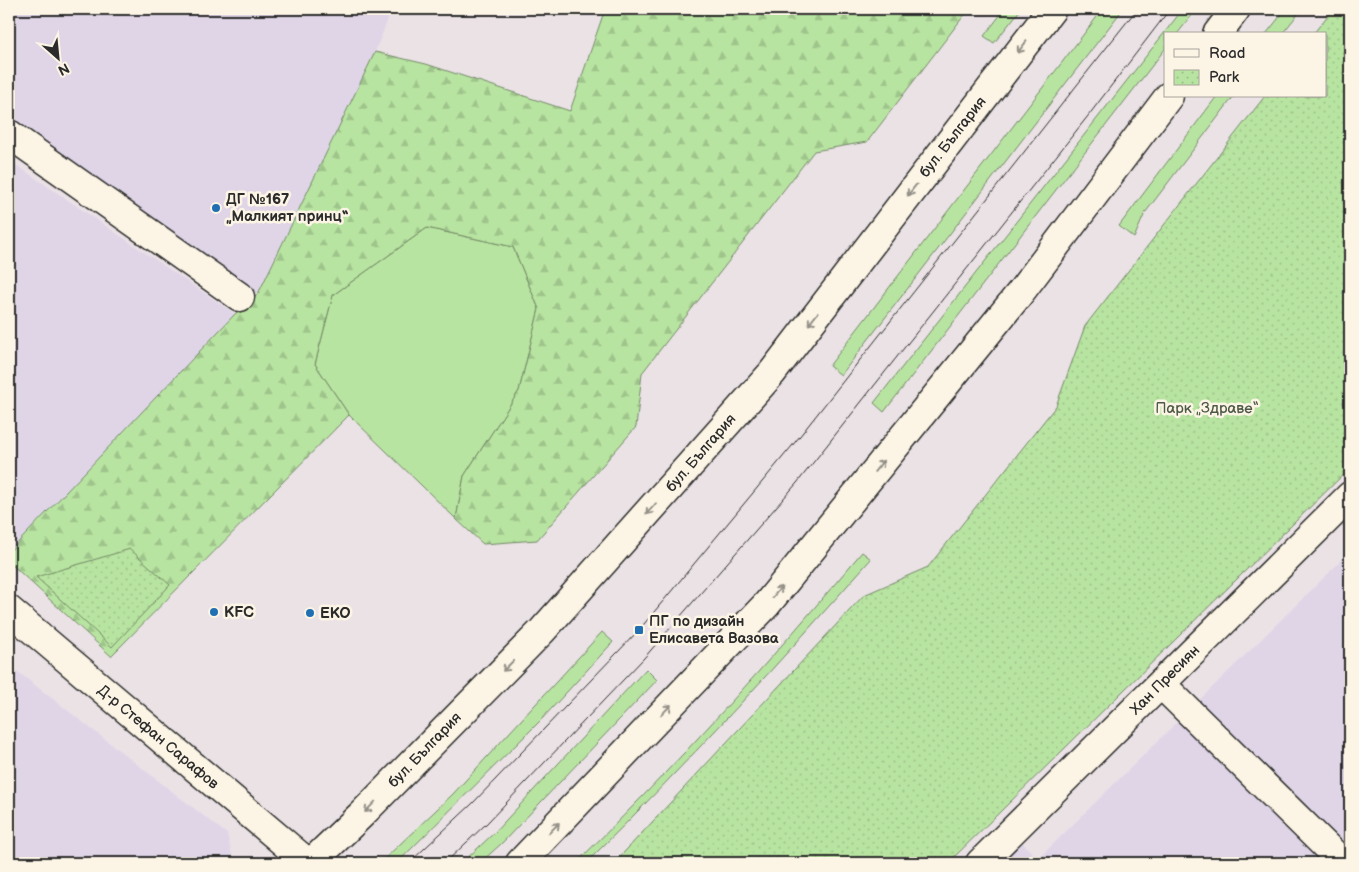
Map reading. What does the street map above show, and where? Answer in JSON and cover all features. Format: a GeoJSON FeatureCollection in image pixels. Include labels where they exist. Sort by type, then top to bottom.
{"type":"FeatureCollection","features":[{"type":"Feature","properties":{"kind":"main road","name":"бул. България"},"geometry":{"type":"LineString","coordinates":[[309,863],[362,814],[542,631],[772,373],[1052,9]]}},
{"type":"Feature","properties":{"kind":"main road"},"geometry":{"type":"LineString","coordinates":[[1219,32],[1236,9]]}},
{"type":"Feature","properties":{"kind":"main road"},"geometry":{"type":"LineString","coordinates":[[520,863],[767,604],[1020,292],[1168,98]]}},
{"type":"Feature","properties":{"kind":"main road"},"geometry":{"type":"LineString","coordinates":[[9,134],[240,297]]}},
{"type":"Feature","properties":{"kind":"main road","name":"Хан Пресиян"},"geometry":{"type":"LineString","coordinates":[[980,863],[1350,496]]}},
{"type":"Feature","properties":{"kind":"main road","name":"Д-р Стефан Сарафов"},"geometry":{"type":"LineString","coordinates":[[9,610],[309,863]]}},
{"type":"Feature","properties":{"kind":"main road"},"geometry":{"type":"LineString","coordinates":[[1161,684],[1343,863]]}},
{"type":"Feature","properties":{"kind":"shaded area","name":"ДГ №167 „Малкият принц“"},"geometry":{"type":"Polygon","coordinates":[[[9,9],[392,9],[375,52],[258,294],[9,123],[9,9]]]}},
{"type":"Feature","properties":{"kind":"shaded area"},"geometry":{"type":"Polygon","coordinates":[[[9,160],[235,314],[9,552],[9,160]]]}},
{"type":"Feature","properties":{"kind":"shaded area"},"geometry":{"type":"Polygon","coordinates":[[[1350,552],[1350,863],[980,863],[1012,832],[1038,859],[1350,552]]]}},
{"type":"Feature","properties":{"kind":"shaded area"},"geometry":{"type":"Polygon","coordinates":[[[9,665],[227,834],[233,859],[228,863],[9,863],[9,665]]]}},
{"type":"Feature","properties":{"kind":"green space"},"geometry":{"type":"Polygon","coordinates":[[[605,9],[969,9],[867,142],[814,151],[642,373],[636,427],[537,540],[483,544],[456,519],[464,476],[519,391],[539,309],[513,247],[427,228],[333,295],[315,364],[349,415],[111,656],[9,562],[9,552],[235,314],[258,294],[375,52],[426,64],[570,111],[605,9]]]}},
{"type":"Feature","properties":{"kind":"green space"},"geometry":{"type":"Polygon","coordinates":[[[1005,9],[1021,9],[994,43],[984,36],[1005,9]]]}},
{"type":"Feature","properties":{"kind":"green space"},"geometry":{"type":"Polygon","coordinates":[[[1103,9],[1123,9],[841,375],[829,366],[1103,9]]]}},
{"type":"Feature","properties":{"kind":"green space"},"geometry":{"type":"Polygon","coordinates":[[[1183,9],[1197,9],[1179,32],[1165,32],[1183,9]]]}},
{"type":"Feature","properties":{"kind":"green space"},"geometry":{"type":"Polygon","coordinates":[[[1286,9],[1302,9],[1284,32],[1268,32],[1286,9]]]}},
{"type":"Feature","properties":{"kind":"green space","name":"Парк „Здраве“"},"geometry":{"type":"Polygon","coordinates":[[[1333,9],[1350,9],[1350,468],[948,863],[614,863],[864,595],[928,567],[1056,406],[1085,326],[1263,98],[1326,98],[1326,32],[1315,32],[1333,9]]]}},
{"type":"Feature","properties":{"kind":"green space"},"geometry":{"type":"Polygon","coordinates":[[[1164,33],[1164,50],[884,412],[874,403],[1164,33]]]}},
{"type":"Feature","properties":{"kind":"green space"},"geometry":{"type":"Polygon","coordinates":[[[1215,98],[1232,98],[1145,213],[1134,238],[1119,226],[1215,98]]]}},
{"type":"Feature","properties":{"kind":"green space"},"geometry":{"type":"Polygon","coordinates":[[[427,228],[513,247],[539,309],[519,391],[464,476],[456,519],[349,415],[315,364],[333,295],[427,228]]]}},
{"type":"Feature","properties":{"kind":"green space"},"geometry":{"type":"Polygon","coordinates":[[[130,549],[170,585],[112,647],[36,577],[130,549]]]}},
{"type":"Feature","properties":{"kind":"green space"},"geometry":{"type":"Polygon","coordinates":[[[862,552],[871,559],[766,675],[695,752],[586,863],[576,863],[651,788],[723,711],[862,552]]]}},
{"type":"Feature","properties":{"kind":"green space"},"geometry":{"type":"Polygon","coordinates":[[[602,632],[613,642],[540,721],[397,863],[380,863],[453,794],[602,632]]]}},
{"type":"Feature","properties":{"kind":"green space"},"geometry":{"type":"Polygon","coordinates":[[[646,669],[657,680],[502,843],[480,863],[462,863],[494,833],[646,669]]]}},
{"type":"Feature","properties":{"kind":"tram line"},"geometry":{"type":"LineString","coordinates":[[409,863],[472,804],[639,630],[792,446],[1137,9]]}},
{"type":"Feature","properties":{"kind":"tram line"},"geometry":{"type":"LineString","coordinates":[[445,863],[487,823],[644,658],[797,483],[1088,116],[1170,9]]}},
{"type":"Feature","properties":{"kind":"place","name":"ДГ №167 „Малкият принц“"},"geometry":{"type":"Point","coordinates":[216,208]}},
{"type":"Feature","properties":{"kind":"place","name":"KFC"},"geometry":{"type":"Point","coordinates":[214,612]}},
{"type":"Feature","properties":{"kind":"place","name":"EKO"},"geometry":{"type":"Point","coordinates":[310,613]}},
{"type":"Feature","properties":{"kind":"place","name":"ПГ по дизайн Елисавета Вазова"},"geometry":{"type":"Point","coordinates":[639,630]}}]}
